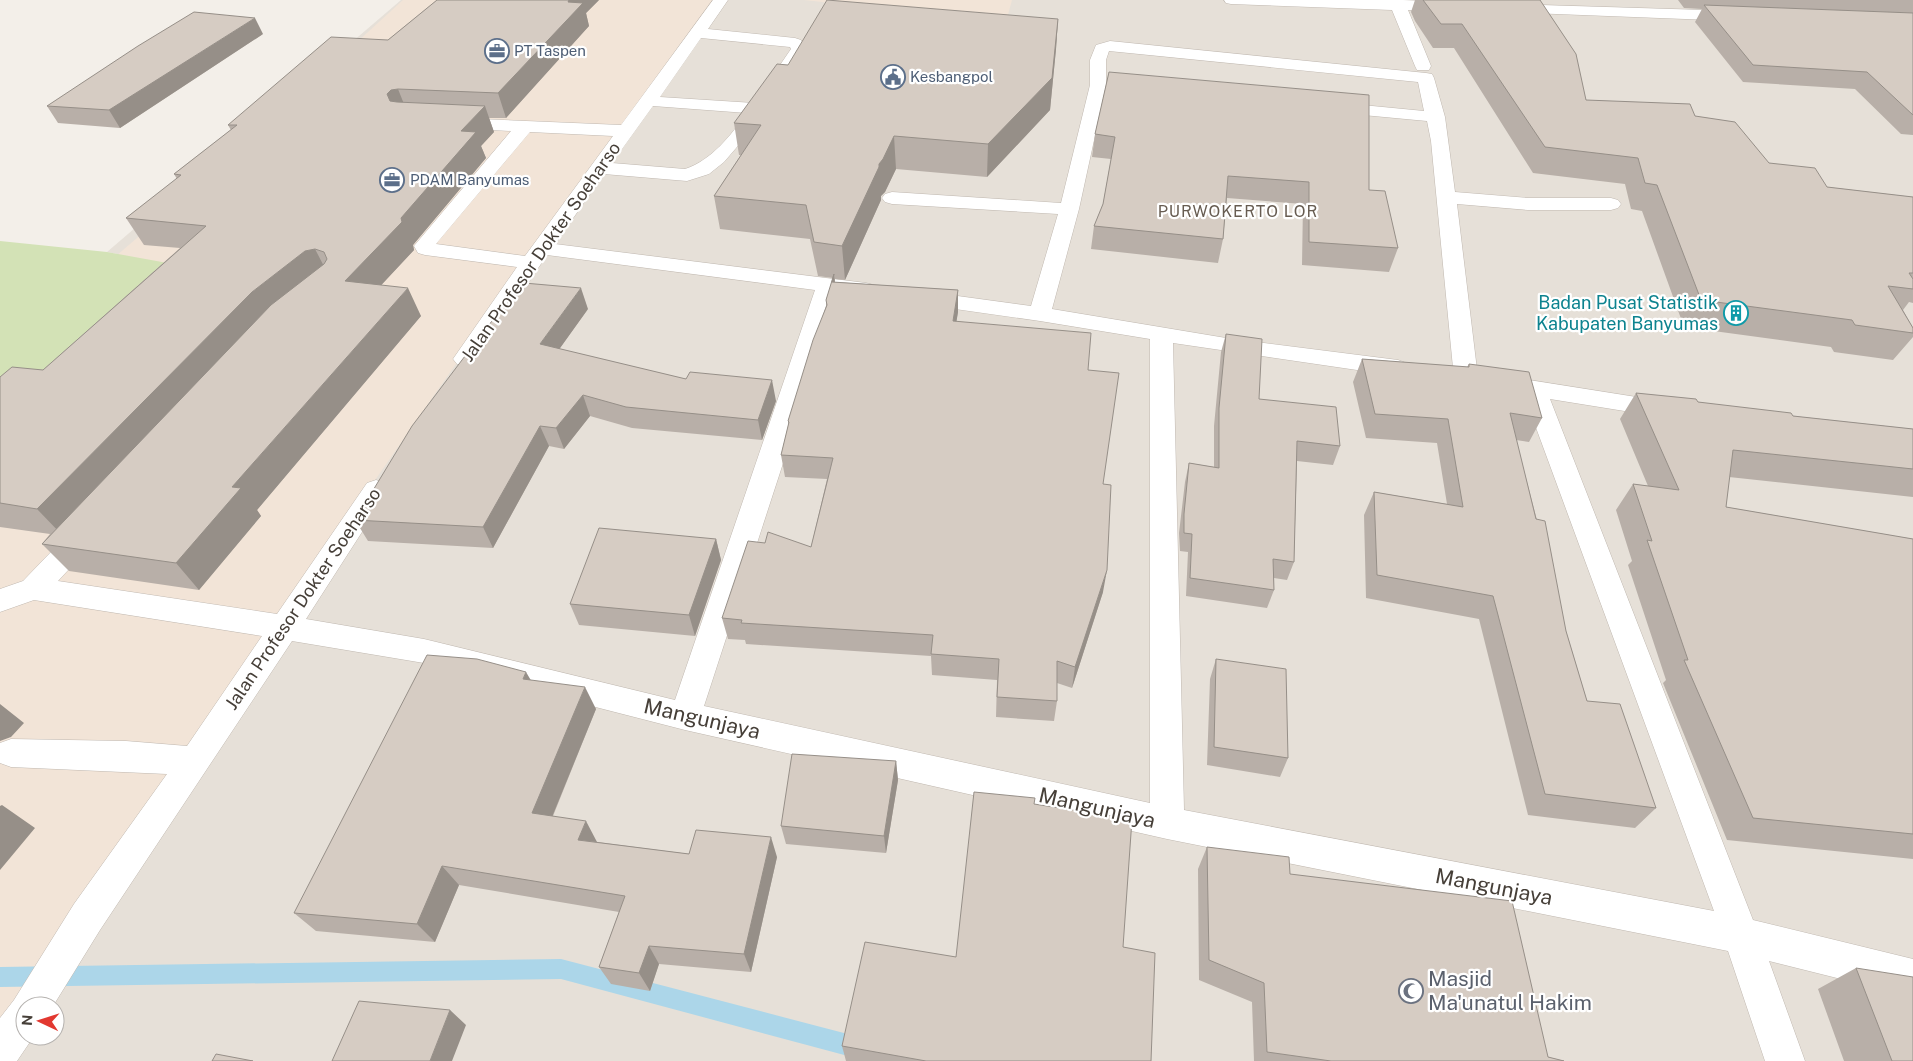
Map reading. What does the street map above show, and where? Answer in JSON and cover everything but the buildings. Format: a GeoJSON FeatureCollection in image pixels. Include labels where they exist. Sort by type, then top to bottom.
{"type":"FeatureCollection","features":[{"type":"Feature","properties":{"kind":"street","name":"Jalan Profesor Dokter Soeharso"},"geometry":{"type":"LineString","coordinates":[[448,384],[536,256],[721,0]]}},
{"type":"Feature","properties":{"kind":"street"},"geometry":{"type":"LineString","coordinates":[[1231,0],[1398,3],[1469,8]]}},
{"type":"Feature","properties":{"kind":"street"},"geometry":{"type":"LineString","coordinates":[[1656,0],[1668,13]]}},
{"type":"Feature","properties":{"kind":"street"},"geometry":{"type":"LineString","coordinates":[[1398,3],[1423,66]]}},
{"type":"Feature","properties":{"kind":"street"},"geometry":{"type":"LineString","coordinates":[[1499,9],[1755,16]]}},
{"type":"Feature","properties":{"kind":"street"},"geometry":{"type":"LineString","coordinates":[[599,168],[653,173],[696,174],[707,168],[735,142],[798,49],[798,45],[795,43],[697,33]]}},
{"type":"Feature","properties":{"kind":"street"},"geometry":{"type":"LineString","coordinates":[[1040,314],[1069,209],[1098,85],[1098,60],[1102,48],[1110,46],[1426,78],[1436,117],[1448,197],[1454,278],[1457,376],[1690,413]]}},
{"type":"Feature","properties":{"kind":"street"},"geometry":{"type":"LineString","coordinates":[[1098,85],[1118,87]]}},
{"type":"Feature","properties":{"kind":"street"},"geometry":{"type":"LineString","coordinates":[[648,101],[758,108]]}},
{"type":"Feature","properties":{"kind":"street"},"geometry":{"type":"LineString","coordinates":[[1317,106],[1436,117]]}},
{"type":"Feature","properties":{"kind":"street"},"geometry":{"type":"LineString","coordinates":[[437,122],[627,130]]}},
{"type":"Feature","properties":{"kind":"street"},"geometry":{"type":"LineString","coordinates":[[525,126],[424,246],[425,249],[536,256],[828,285],[1040,314],[1232,346],[1418,371]]}},
{"type":"Feature","properties":{"kind":"street"},"geometry":{"type":"LineString","coordinates":[[1448,197],[1528,204],[1611,204]]}},
{"type":"Feature","properties":{"kind":"street"},"geometry":{"type":"LineString","coordinates":[[892,198],[1069,209]]}},
{"type":"Feature","properties":{"kind":"street"},"geometry":{"type":"LineString","coordinates":[[685,716],[774,451],[820,303],[828,285]]}},
{"type":"Feature","properties":{"kind":"street"},"geometry":{"type":"LineString","coordinates":[[1161,335],[1167,823]]}},
{"type":"Feature","properties":{"kind":"street"},"geometry":{"type":"LineString","coordinates":[[1534,389],[1741,936],[1785,1061]]}},
{"type":"Feature","properties":{"kind":"street","name":"Jalan Profesor Dokter Soeharso"},"geometry":{"type":"LineString","coordinates":[[36,996],[87,917],[195,761],[393,465]]}},
{"type":"Feature","properties":{"kind":"street"},"geometry":{"type":"LineString","coordinates":[[0,601],[33,589],[101,516]]}},
{"type":"Feature","properties":{"kind":"street","name":"Mangunjaya"},"geometry":{"type":"LineString","coordinates":[[33,589],[283,627],[424,651],[685,716],[1167,823],[1741,936],[1913,978]]}},
{"type":"Feature","properties":{"kind":"street"},"geometry":{"type":"LineString","coordinates":[[12,754],[126,756],[195,761]]}},
{"type":"Feature","properties":{"kind":"shaded area"},"geometry":{"type":"Polygon","coordinates":[[[401,0],[1913,0],[1913,1061],[0,1061],[0,418],[173,264],[107,252],[401,0]]]}},
{"type":"Feature","properties":{"kind":"shaded area"},"geometry":{"type":"Polygon","coordinates":[[[403,0],[719,0],[538,246],[279,618],[20,996],[15,996],[15,1003],[0,1025],[0,418],[116,256],[228,160],[403,0]]]}},
{"type":"Feature","properties":{"kind":"shaded area"},"geometry":{"type":"Polygon","coordinates":[[[804,0],[1012,0],[1006,22],[804,0]]]}},
{"type":"Feature","properties":{"kind":"green space"},"geometry":{"type":"Polygon","coordinates":[[[0,241],[107,252],[173,264],[0,418],[0,241]]]}},
{"type":"Feature","properties":{"kind":"waterway"},"geometry":{"type":"LineString","coordinates":[[0,977],[561,969],[863,1049]]}},
{"type":"Feature","properties":{"kind":"place","name":"PT Taspen"},"geometry":{"type":"Point","coordinates":[497,51]}},
{"type":"Feature","properties":{"kind":"place","name":"Kesbangpol"},"geometry":{"type":"Point","coordinates":[893,77]}},
{"type":"Feature","properties":{"kind":"place","name":"PDAM Banyumas"},"geometry":{"type":"Point","coordinates":[392,180]}},
{"type":"Feature","properties":{"kind":"place","name":"Badan Pusat Statistik Kabupaten Banyumas"},"geometry":{"type":"Point","coordinates":[1736,313]}},
{"type":"Feature","properties":{"kind":"place","name":"Masjid Ma'unatul Hakim"},"geometry":{"type":"Point","coordinates":[1411,991]}},
{"type":"Feature","properties":{"kind":"district","name":"PURWOKERTO LOR"},"geometry":{"type":"Point","coordinates":[1238,211]}}]}
